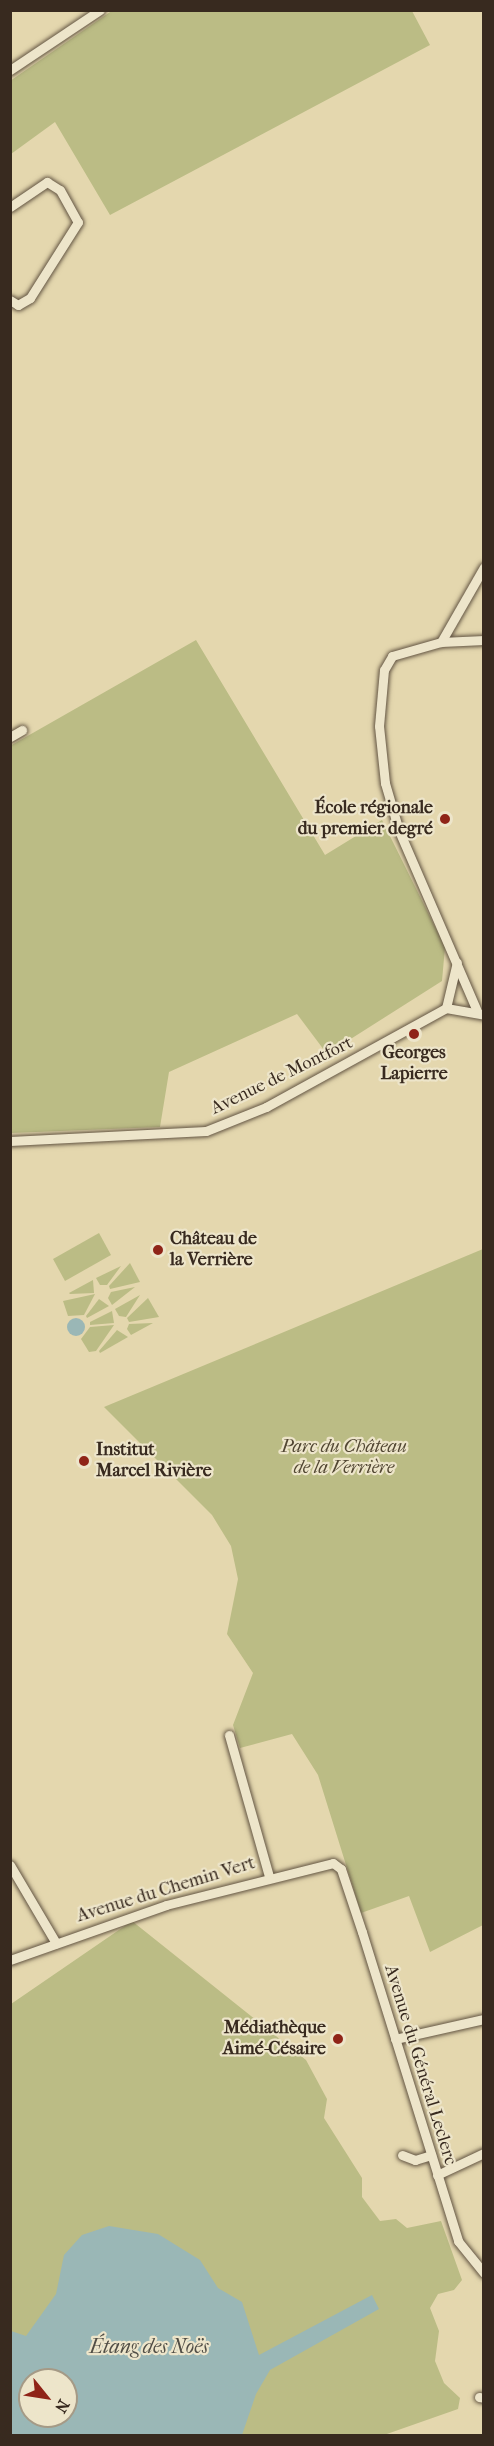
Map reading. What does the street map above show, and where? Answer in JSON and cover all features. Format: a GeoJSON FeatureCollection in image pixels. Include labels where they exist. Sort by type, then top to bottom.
{"type":"FeatureCollection","features":[{"type":"Feature","properties":{"kind":"street"},"geometry":{"type":"LineString","coordinates":[[10,70],[100,10]]}},
{"type":"Feature","properties":{"kind":"street"},"geometry":{"type":"LineString","coordinates":[[10,207],[47,182],[60,190],[78,222],[30,298],[18,305],[10,300]]}},
{"type":"Feature","properties":{"kind":"street"},"geometry":{"type":"LineString","coordinates":[[441,642],[483,567]]}},
{"type":"Feature","properties":{"kind":"street"},"geometry":{"type":"LineString","coordinates":[[480,1013],[399,831],[385,783],[379,726],[384,670],[392,656],[441,642],[483,640]]}},
{"type":"Feature","properties":{"kind":"street"},"geometry":{"type":"LineString","coordinates":[[10,737],[22,730]]}},
{"type":"Feature","properties":{"kind":"street"},"geometry":{"type":"LineString","coordinates":[[457,962],[446,1008],[480,1013]]}},
{"type":"Feature","properties":{"kind":"street","name":"Avenue de Montfort"},"geometry":{"type":"LineString","coordinates":[[10,1142],[206,1131],[266,1107],[446,1008]]}},
{"type":"Feature","properties":{"kind":"street"},"geometry":{"type":"LineString","coordinates":[[229,1735],[269,1876]]}},
{"type":"Feature","properties":{"kind":"street","name":"Avenue du Chemin Vert"},"geometry":{"type":"LineString","coordinates":[[10,1960],[56,1943],[269,1876],[333,1863]]}},
{"type":"Feature","properties":{"kind":"street","name":"Avenue du Général Leclerc"},"geometry":{"type":"LineString","coordinates":[[333,1863],[341,1869],[458,2241],[483,2273]]}},
{"type":"Feature","properties":{"kind":"street"},"geometry":{"type":"LineString","coordinates":[[10,1865],[56,1943]]}},
{"type":"Feature","properties":{"kind":"street"},"geometry":{"type":"LineString","coordinates":[[395,2039],[483,2019]]}},
{"type":"Feature","properties":{"kind":"street"},"geometry":{"type":"LineString","coordinates":[[436,2175],[483,2154]]}},
{"type":"Feature","properties":{"kind":"street"},"geometry":{"type":"LineString","coordinates":[[402,2155],[414,2160],[430,2155]]}},
{"type":"Feature","properties":{"kind":"green space"},"geometry":{"type":"Polygon","coordinates":[[[113,10],[412,11],[430,45],[110,215],[55,122],[11,154],[10,81],[113,10]]]}},
{"type":"Feature","properties":{"kind":"green space"},"geometry":{"type":"Polygon","coordinates":[[[196,640],[325,855],[382,820],[445,947],[442,981],[327,1054],[297,1014],[169,1072],[160,1127],[11,1133],[10,746],[196,640]]]}},
{"type":"Feature","properties":{"kind":"green space"},"geometry":{"type":"Polygon","coordinates":[[[99,1233],[111,1255],[65,1281],[53,1259],[99,1233]]]}},
{"type":"Feature","properties":{"kind":"green space","name":"Parc du Château de la Verrière"},"geometry":{"type":"Polygon","coordinates":[[[483,1249],[483,1925],[430,1952],[409,1896],[361,1913],[318,1775],[292,1734],[240,1748],[233,1725],[253,1673],[227,1634],[238,1579],[231,1546],[212,1515],[104,1407],[483,1249]]]}},
{"type":"Feature","properties":{"kind":"green space"},"geometry":{"type":"Polygon","coordinates":[[[130,1263],[140,1282],[110,1289],[109,1286],[130,1263]]]}},
{"type":"Feature","properties":{"kind":"green space"},"geometry":{"type":"Polygon","coordinates":[[[121,1266],[107,1285],[100,1285],[96,1278],[121,1266]]]}},
{"type":"Feature","properties":{"kind":"green space"},"geometry":{"type":"Polygon","coordinates":[[[93,1280],[94,1293],[69,1293],[93,1280]]]}},
{"type":"Feature","properties":{"kind":"green space"},"geometry":{"type":"Polygon","coordinates":[[[135,1287],[112,1305],[108,1298],[111,1292],[135,1287]]]}},
{"type":"Feature","properties":{"kind":"green space"},"geometry":{"type":"Polygon","coordinates":[[[95,1294],[84,1315],[68,1316],[63,1301],[95,1294]]]}},
{"type":"Feature","properties":{"kind":"green space"},"geometry":{"type":"Polygon","coordinates":[[[140,1295],[126,1317],[119,1316],[115,1309],[140,1295]]]}},
{"type":"Feature","properties":{"kind":"green space"},"geometry":{"type":"Polygon","coordinates":[[[148,1298],[159,1317],[129,1322],[127,1318],[148,1298]]]}},
{"type":"Feature","properties":{"kind":"green space"},"geometry":{"type":"Polygon","coordinates":[[[99,1299],[109,1306],[87,1318],[86,1316],[99,1299]]]}},
{"type":"Feature","properties":{"kind":"green space"},"geometry":{"type":"Polygon","coordinates":[[[112,1311],[114,1323],[90,1325],[90,1322],[112,1311]]]}},
{"type":"Feature","properties":{"kind":"green space"},"geometry":{"type":"Polygon","coordinates":[[[153,1323],[131,1335],[127,1329],[129,1324],[153,1323]]]}},
{"type":"Feature","properties":{"kind":"green space"},"geometry":{"type":"Polygon","coordinates":[[[114,1325],[96,1351],[89,1352],[81,1339],[90,1327],[114,1325]]]}},
{"type":"Feature","properties":{"kind":"green space"},"geometry":{"type":"Polygon","coordinates":[[[117,1330],[128,1337],[100,1353],[99,1351],[117,1330]]]}},
{"type":"Feature","properties":{"kind":"green space"},"geometry":{"type":"Polygon","coordinates":[[[132,1921],[306,2060],[327,2099],[324,2118],[362,2178],[362,2197],[380,2221],[396,2219],[407,2228],[441,2221],[462,2280],[454,2290],[438,2294],[430,2308],[439,2331],[435,2361],[444,2383],[460,2398],[458,2409],[384,2435],[11,2436],[11,2004],[132,1921]]]}},
{"type":"Feature","properties":{"kind":"water"},"geometry":{"type":"Polygon","coordinates":[[[72,1318],[80,1318],[85,1323],[83,1334],[72,1336],[67,1331],[67,1323],[72,1318]]]}},
{"type":"Feature","properties":{"kind":"water","name":"Étang des Noës"},"geometry":{"type":"Polygon","coordinates":[[[109,2226],[158,2234],[200,2260],[218,2288],[242,2302],[259,2355],[372,2295],[379,2309],[270,2370],[256,2394],[242,2435],[11,2435],[11,2331],[26,2336],[56,2294],[64,2255],[82,2235],[109,2226]]]}},
{"type":"Feature","properties":{"kind":"place","name":"École régionale du premier degré"},"geometry":{"type":"Point","coordinates":[445,819]}},
{"type":"Feature","properties":{"kind":"place","name":"Georges Lapierre"},"geometry":{"type":"Point","coordinates":[414,1034]}},
{"type":"Feature","properties":{"kind":"place","name":"Château de la Verrière"},"geometry":{"type":"Point","coordinates":[158,1250]}},
{"type":"Feature","properties":{"kind":"place","name":"Institut Marcel Rivière"},"geometry":{"type":"Point","coordinates":[84,1461]}},
{"type":"Feature","properties":{"kind":"place","name":"Médiathèque Aimé-Césaire"},"geometry":{"type":"Point","coordinates":[338,2039]}}]}
